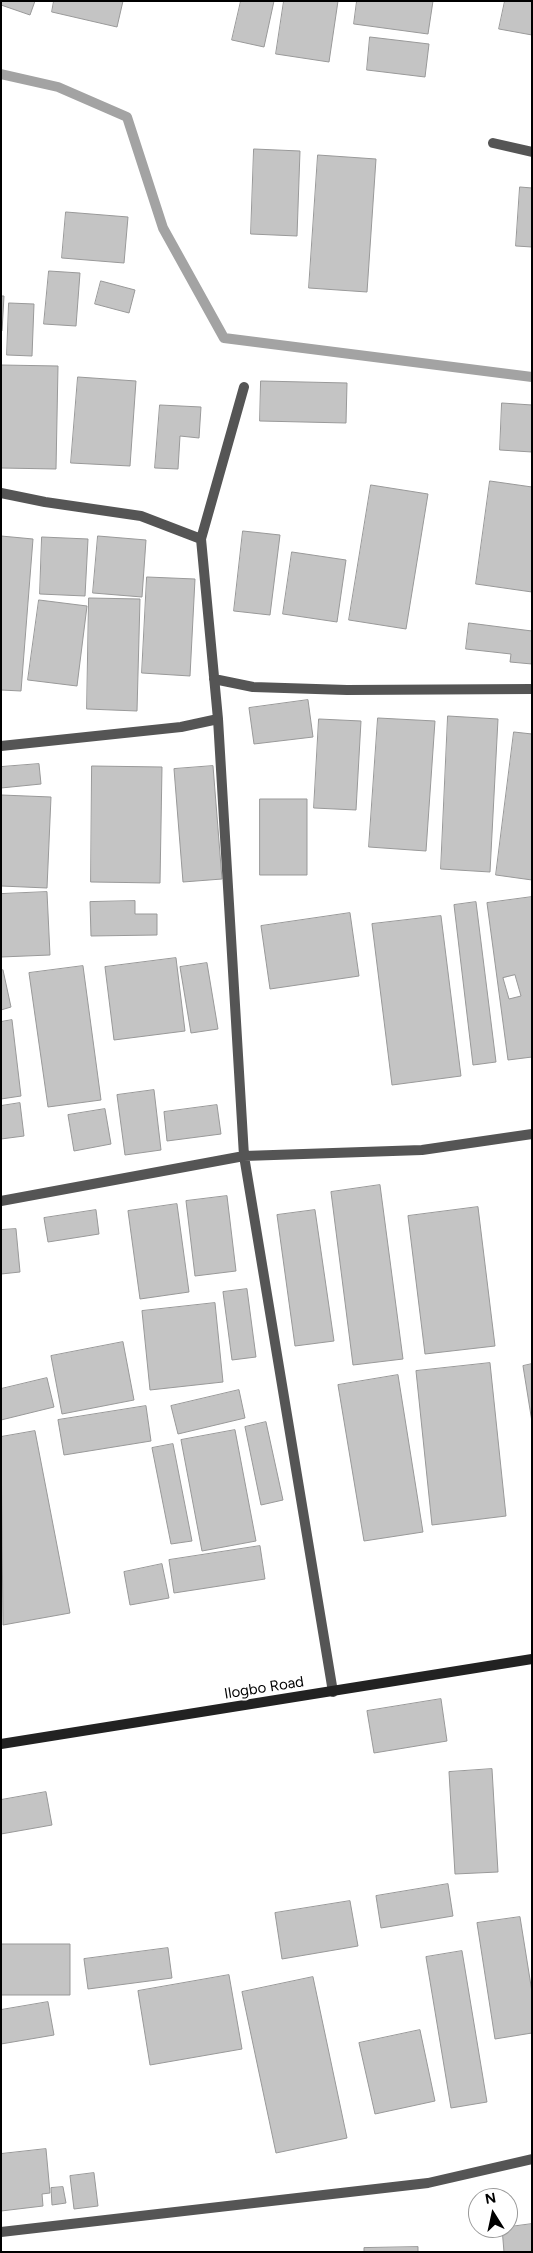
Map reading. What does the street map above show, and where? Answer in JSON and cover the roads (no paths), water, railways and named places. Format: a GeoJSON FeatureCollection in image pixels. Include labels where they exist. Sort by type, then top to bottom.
{"type":"FeatureCollection","features":[{"type":"Feature","properties":{"kind":"main road","name":"Ilogbo Road"},"geometry":{"type":"LineString","coordinates":[[1,1744],[532,1659]]}},
{"type":"Feature","properties":{"kind":"street"},"geometry":{"type":"LineString","coordinates":[[493,143],[532,152]]}},
{"type":"Feature","properties":{"kind":"street"},"geometry":{"type":"LineString","coordinates":[[244,387],[201,538],[218,719],[244,1156],[333,1692]]}},
{"type":"Feature","properties":{"kind":"street"},"geometry":{"type":"LineString","coordinates":[[1,493],[45,502],[141,516],[201,538]]}},
{"type":"Feature","properties":{"kind":"street"},"geometry":{"type":"LineString","coordinates":[[214,679],[252,687],[347,690],[532,689]]}},
{"type":"Feature","properties":{"kind":"street"},"geometry":{"type":"LineString","coordinates":[[1,746],[181,727],[218,719]]}},
{"type":"Feature","properties":{"kind":"street"},"geometry":{"type":"LineString","coordinates":[[1,1201],[244,1156],[422,1150],[532,1134]]}},
{"type":"Feature","properties":{"kind":"street"},"geometry":{"type":"LineString","coordinates":[[1,2232],[428,2183],[532,2159]]}},
{"type":"Feature","properties":{"kind":"waterway"},"geometry":{"type":"LineString","coordinates":[[1,74],[58,87],[127,117],[163,228],[224,338],[532,377]]}}]}
